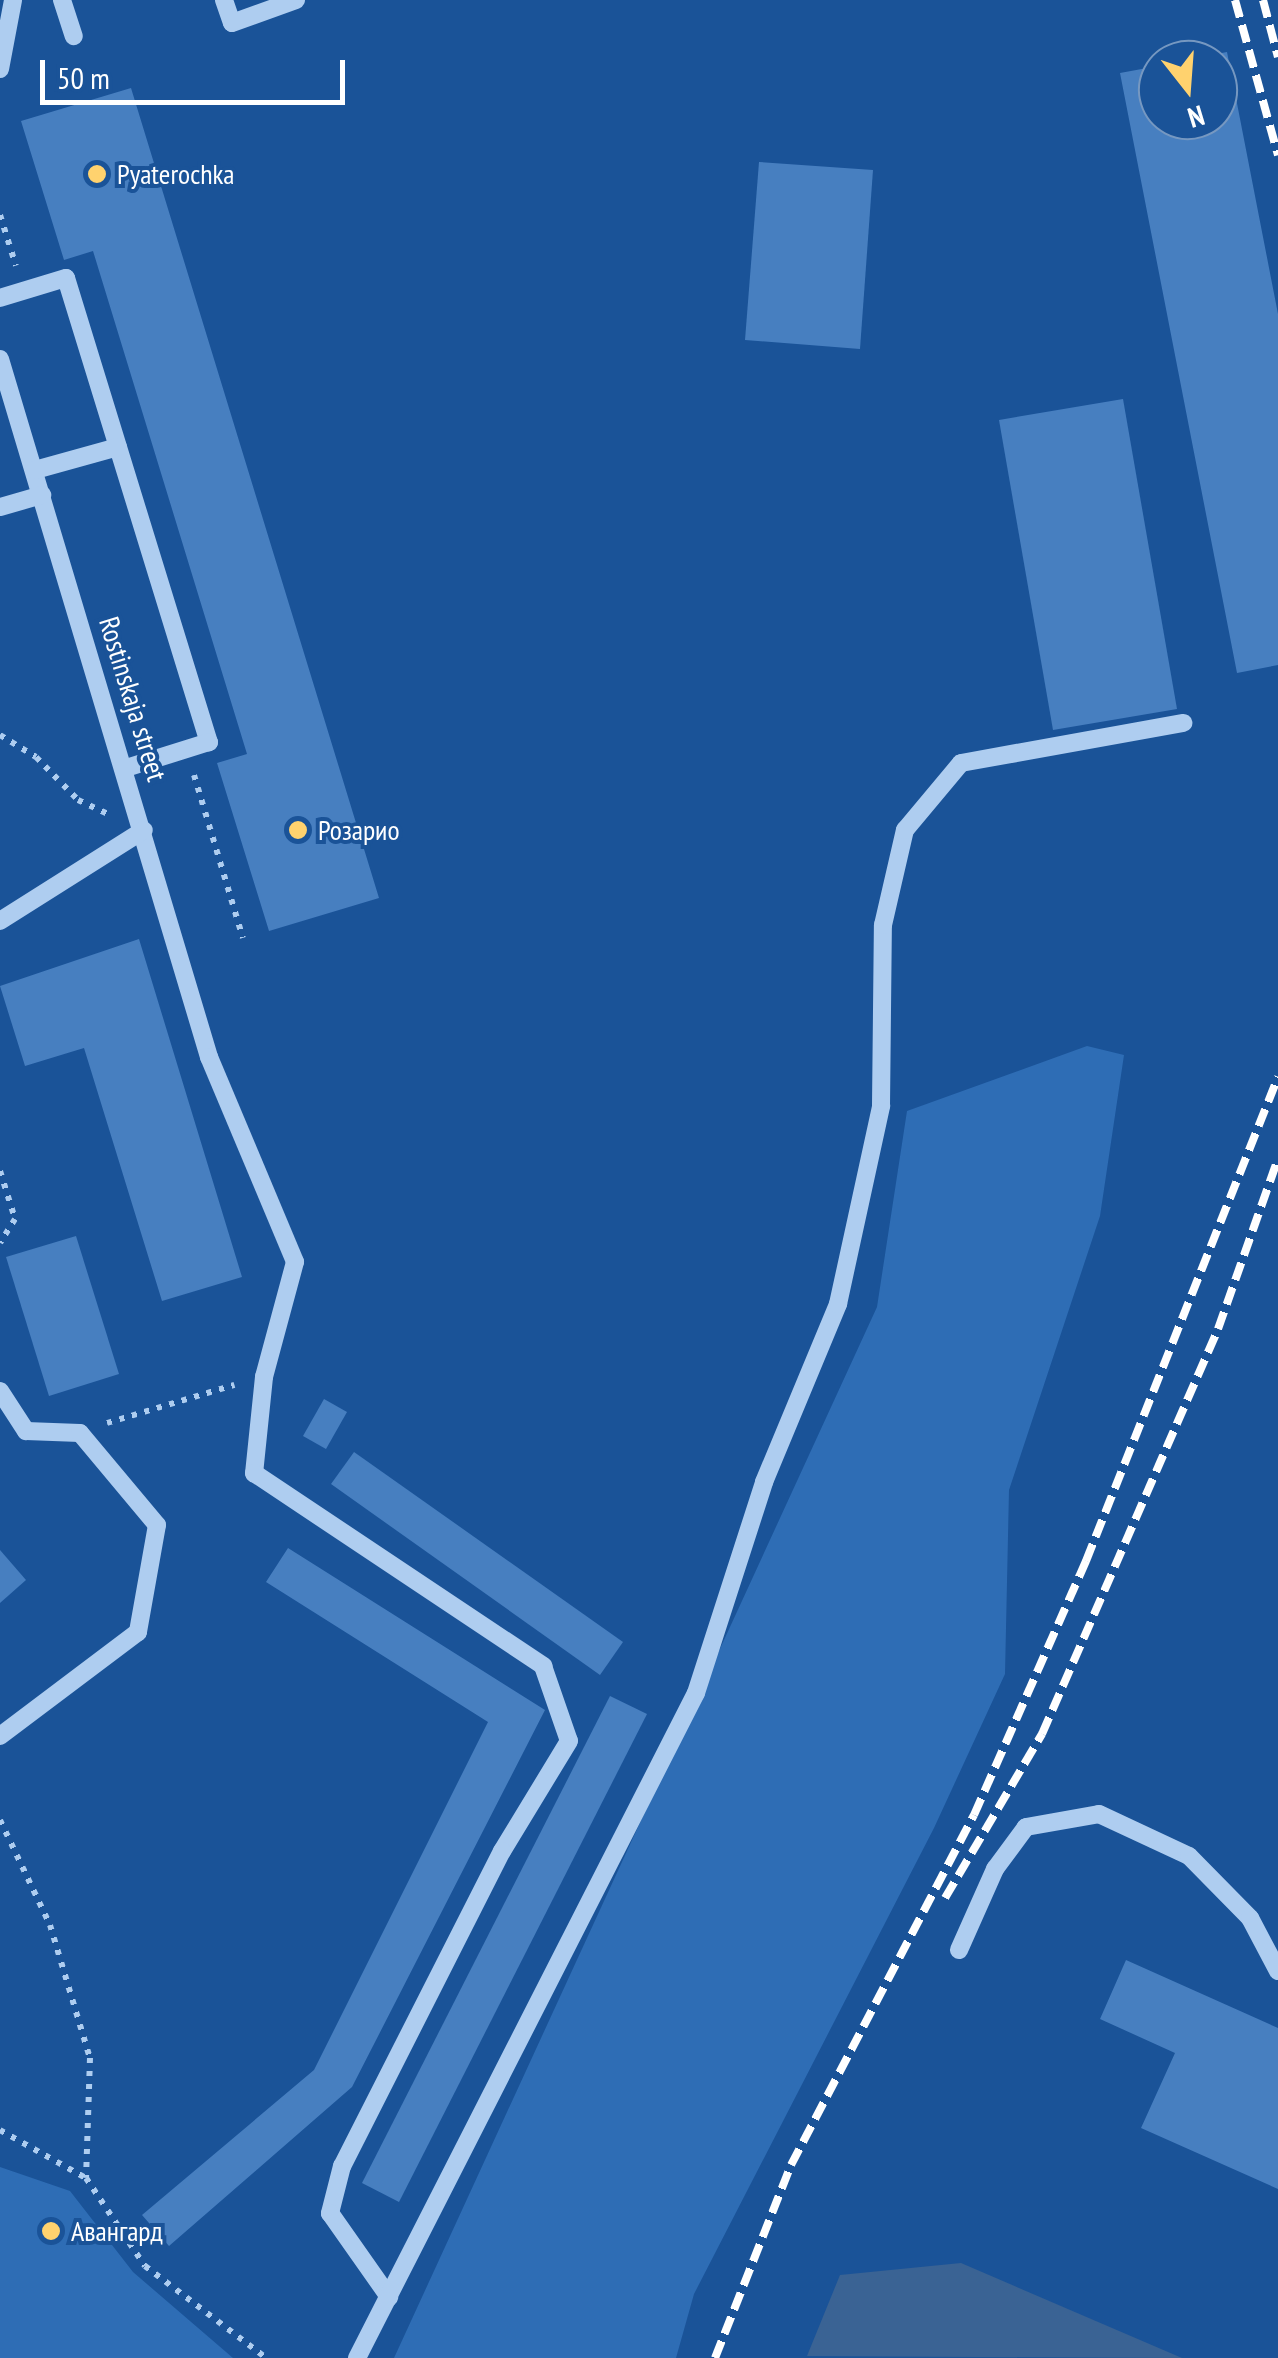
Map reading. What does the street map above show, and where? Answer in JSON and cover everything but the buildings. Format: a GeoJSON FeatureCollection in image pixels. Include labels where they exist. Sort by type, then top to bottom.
{"type":"FeatureCollection","features":[{"type":"Feature","properties":{"kind":"street"},"geometry":{"type":"LineString","coordinates":[[0,69],[13,0]]}},
{"type":"Feature","properties":{"kind":"street"},"geometry":{"type":"LineString","coordinates":[[62,0],[74,36]]}},
{"type":"Feature","properties":{"kind":"street"},"geometry":{"type":"LineString","coordinates":[[224,0],[232,23],[296,0]]}},
{"type":"Feature","properties":{"kind":"street"},"geometry":{"type":"LineString","coordinates":[[0,298],[66,278],[209,742],[126,768]]}},
{"type":"Feature","properties":{"kind":"street","name":"Rostinskaja street"},"geometry":{"type":"LineString","coordinates":[[0,359],[126,768],[209,1057],[295,1262],[264,1377],[254,1473],[544,1666],[569,1741],[502,1850],[342,2166],[330,2213],[389,2297]]}},
{"type":"Feature","properties":{"kind":"street"},"geometry":{"type":"LineString","coordinates":[[35,470],[118,446]]}},
{"type":"Feature","properties":{"kind":"street"},"geometry":{"type":"LineString","coordinates":[[0,507],[42,495]]}},
{"type":"Feature","properties":{"kind":"street"},"geometry":{"type":"LineString","coordinates":[[358,2358],[696,1693],[764,1482],[838,1304],[880,1106],[883,925],[905,830],[962,762],[1183,724]]}},
{"type":"Feature","properties":{"kind":"street"},"geometry":{"type":"LineString","coordinates":[[0,922],[142,832]]}},
{"type":"Feature","properties":{"kind":"street"},"geometry":{"type":"LineString","coordinates":[[0,1391],[26,1431],[80,1433],[157,1524],[138,1632],[0,1736]]}},
{"type":"Feature","properties":{"kind":"street"},"geometry":{"type":"LineString","coordinates":[[959,1950],[995,1869],[1026,1826],[1099,1814],[1190,1856],[1250,1918],[1278,1970]]}},
{"type":"Feature","properties":{"kind":"path"},"geometry":{"type":"LineString","coordinates":[[0,735],[36,757],[78,800],[142,832]]}},
{"type":"Feature","properties":{"kind":"path"},"geometry":{"type":"LineString","coordinates":[[0,1171],[15,1219],[0,1242]]}},
{"type":"Feature","properties":{"kind":"path"},"geometry":{"type":"LineString","coordinates":[[80,1433],[157,1404],[264,1377]]}},
{"type":"Feature","properties":{"kind":"path"},"geometry":{"type":"LineString","coordinates":[[0,1820],[50,1925],[90,2058],[86,2178]]}},
{"type":"Feature","properties":{"kind":"path"},"geometry":{"type":"LineString","coordinates":[[0,2130],[86,2178],[145,2266],[266,2358]]}},
{"type":"Feature","properties":{"kind":"shaded area"},"geometry":{"type":"Polygon","coordinates":[[[1087,1046],[1124,1055],[1100,1216],[1009,1490],[1005,1674],[934,1828],[694,2294],[676,2358],[394,2358],[877,1307],[907,1111],[1087,1046]]]}},
{"type":"Feature","properties":{"kind":"shaded area","name":"Авангард"},"geometry":{"type":"Polygon","coordinates":[[[0,2167],[70,2191],[133,2272],[233,2358],[0,2358],[0,2167]]]}},
{"type":"Feature","properties":{"kind":"shaded area"},"geometry":{"type":"Polygon","coordinates":[[[961,2263],[1182,2358],[807,2356],[840,2275],[961,2263]]]}},
{"type":"Feature","properties":{"kind":"railway"},"geometry":{"type":"LineString","coordinates":[[1235,0],[1278,155]]}},
{"type":"Feature","properties":{"kind":"railway"},"geometry":{"type":"LineString","coordinates":[[1263,0],[1278,57]]}},
{"type":"Feature","properties":{"kind":"railway"},"geometry":{"type":"LineString","coordinates":[[715,2358],[791,2165],[974,1815],[1086,1561],[1278,1077]]}},
{"type":"Feature","properties":{"kind":"railway"},"geometry":{"type":"LineString","coordinates":[[945,1898],[1042,1734],[1218,1329],[1278,1159]]}},
{"type":"Feature","properties":{"kind":"place","name":"Pyaterochka"},"geometry":{"type":"Point","coordinates":[97,174]}},
{"type":"Feature","properties":{"kind":"place","name":"Розарио"},"geometry":{"type":"Point","coordinates":[298,830]}},
{"type":"Feature","properties":{"kind":"place","name":"Авангард"},"geometry":{"type":"Point","coordinates":[51,2231]}}]}
